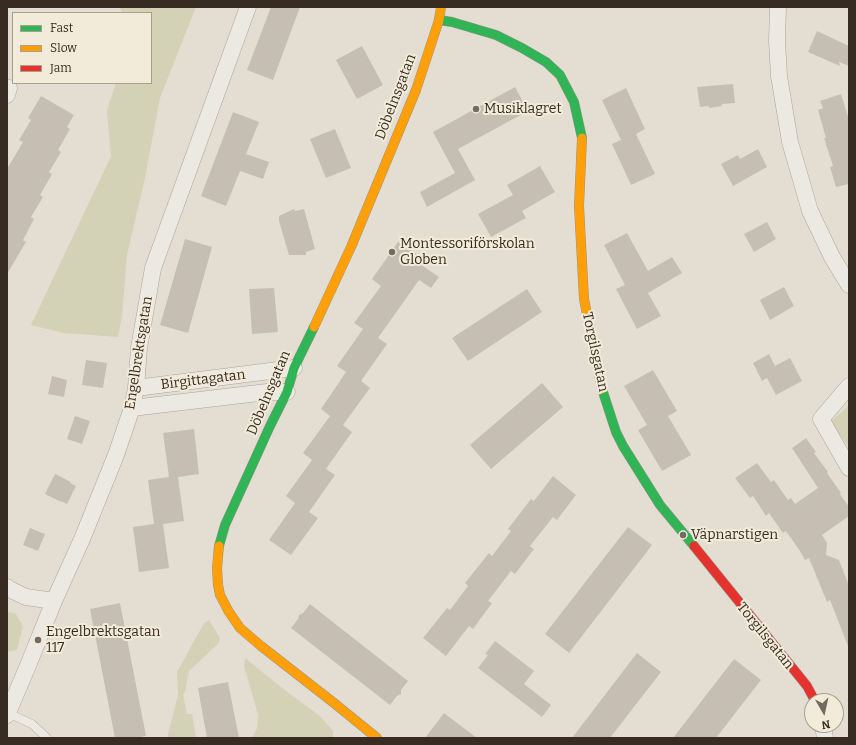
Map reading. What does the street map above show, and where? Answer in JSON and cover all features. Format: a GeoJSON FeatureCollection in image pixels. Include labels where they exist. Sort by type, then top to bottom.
{"type":"FeatureCollection","features":[{"type":"Feature","properties":{"kind":"street","name":"Engelbrektsgatan"},"geometry":{"type":"LineString","coordinates":[[7,714],[54,601],[82,539],[116,455],[132,408],[136,388],[139,348],[153,268],[248,7]]}},
{"type":"Feature","properties":{"kind":"street","name":"Döbelnsgatan"},"geometry":{"type":"LineString","coordinates":[[376,738],[240,628],[220,595],[217,568],[218,549],[225,525],[287,392],[294,368],[352,247],[416,90],[441,7]]}},
{"type":"Feature","properties":{"kind":"street"},"geometry":{"type":"LineString","coordinates":[[778,7],[777,41],[779,76],[790,142],[810,211],[832,258],[849,285]]}},
{"type":"Feature","properties":{"kind":"street","name":"Torgilsgatan"},"geometry":{"type":"LineString","coordinates":[[438,20],[452,22],[496,36],[522,48],[546,62],[560,75],[574,102],[582,137],[580,206],[584,299],[602,388],[616,432],[636,468],[660,505],[807,686],[811,693]]}},
{"type":"Feature","properties":{"kind":"street","name":"Birgittagatan"},"geometry":{"type":"LineString","coordinates":[[136,388],[294,368]]}},
{"type":"Feature","properties":{"kind":"street"},"geometry":{"type":"LineString","coordinates":[[849,386],[820,418],[849,468]]}},
{"type":"Feature","properties":{"kind":"street","name":"Birgittagatan"},"geometry":{"type":"LineString","coordinates":[[132,408],[260,393],[287,392]]}},
{"type":"Feature","properties":{"kind":"street"},"geometry":{"type":"LineString","coordinates":[[7,587],[26,597],[54,601]]}},
{"type":"Feature","properties":{"kind":"lane"},"geometry":{"type":"LineString","coordinates":[[7,714],[32,724],[47,738]]}},
{"type":"Feature","properties":{"kind":"green space"},"geometry":{"type":"Polygon","coordinates":[[[119,7],[196,7],[160,98],[145,178],[127,255],[122,316],[118,337],[63,333],[31,325],[111,156],[107,110],[116,84],[152,84],[152,12],[122,12],[119,7]]]}},
{"type":"Feature","properties":{"kind":"green space"},"geometry":{"type":"Polygon","coordinates":[[[849,405],[849,447],[830,422],[849,405]]]}},
{"type":"Feature","properties":{"kind":"green space"},"geometry":{"type":"Polygon","coordinates":[[[7,611],[16,614],[23,626],[17,650],[7,652],[7,611]]]}},
{"type":"Feature","properties":{"kind":"green space"},"geometry":{"type":"Polygon","coordinates":[[[209,620],[220,638],[219,643],[189,671],[185,692],[183,694],[187,714],[192,714],[196,738],[167,738],[178,695],[177,672],[204,623],[209,620]]]}},
{"type":"Feature","properties":{"kind":"green space"},"geometry":{"type":"Polygon","coordinates":[[[245,658],[320,716],[333,731],[333,738],[252,738],[257,728],[258,715],[244,666],[245,658]]]}},
{"type":"Feature","properties":{"kind":"building"},"geometry":{"type":"Polygon","coordinates":[[[271,7],[300,7],[273,80],[247,70],[271,7]]]}},
{"type":"Feature","properties":{"kind":"building"},"geometry":{"type":"Polygon","coordinates":[[[817,31],[849,46],[849,66],[839,62],[840,66],[808,52],[817,31]]]}},
{"type":"Feature","properties":{"kind":"building"},"geometry":{"type":"Polygon","coordinates":[[[362,46],[383,85],[357,99],[336,60],[362,46]]]}},
{"type":"Feature","properties":{"kind":"building"},"geometry":{"type":"Polygon","coordinates":[[[733,84],[735,103],[722,104],[722,106],[709,108],[709,106],[700,107],[697,87],[733,84]]]}},
{"type":"Feature","properties":{"kind":"building"},"geometry":{"type":"Polygon","coordinates":[[[515,87],[528,111],[458,149],[475,180],[427,207],[420,192],[455,173],[433,132],[515,87]]]}},
{"type":"Feature","properties":{"kind":"building"},"geometry":{"type":"Polygon","coordinates":[[[626,88],[645,129],[636,134],[655,174],[631,185],[612,144],[621,140],[602,100],[626,88]]]}},
{"type":"Feature","properties":{"kind":"building"},"geometry":{"type":"Polygon","coordinates":[[[841,94],[849,120],[849,184],[836,187],[830,167],[833,166],[824,138],[826,138],[818,110],[823,108],[820,101],[841,94]]]}},
{"type":"Feature","properties":{"kind":"building"},"geometry":{"type":"Polygon","coordinates":[[[41,96],[74,115],[67,127],[70,129],[58,150],[61,152],[49,172],[52,174],[40,195],[43,197],[31,217],[34,219],[23,240],[26,242],[7,274],[7,169],[23,142],[19,140],[31,120],[28,118],[41,96]]]}},
{"type":"Feature","properties":{"kind":"building"},"geometry":{"type":"Polygon","coordinates":[[[233,112],[259,122],[246,154],[269,162],[263,179],[240,171],[226,206],[201,196],[233,112]]]}},
{"type":"Feature","properties":{"kind":"building"},"geometry":{"type":"Polygon","coordinates":[[[335,129],[351,168],[326,178],[310,139],[335,129]]]}},
{"type":"Feature","properties":{"kind":"building"},"geometry":{"type":"Polygon","coordinates":[[[758,149],[767,167],[733,186],[721,164],[738,155],[740,159],[758,149]]]}},
{"type":"Feature","properties":{"kind":"building"},"geometry":{"type":"Polygon","coordinates":[[[540,166],[555,192],[522,211],[526,218],[491,237],[478,214],[513,195],[507,185],[540,166]]]}},
{"type":"Feature","properties":{"kind":"building"},"geometry":{"type":"Polygon","coordinates":[[[294,209],[295,211],[304,209],[315,249],[306,252],[306,255],[289,255],[279,221],[279,216],[294,209]]]}},
{"type":"Feature","properties":{"kind":"building"},"geometry":{"type":"Polygon","coordinates":[[[767,222],[776,239],[754,252],[744,234],[767,222]]]}},
{"type":"Feature","properties":{"kind":"building"},"geometry":{"type":"Polygon","coordinates":[[[627,233],[648,271],[672,257],[682,273],[648,293],[661,316],[637,329],[616,289],[625,285],[604,245],[627,233]]]}},
{"type":"Feature","properties":{"kind":"building"},"geometry":{"type":"Polygon","coordinates":[[[185,239],[212,247],[188,333],[160,325],[185,239]]]}},
{"type":"Feature","properties":{"kind":"building"},"geometry":{"type":"Polygon","coordinates":[[[398,242],[421,257],[417,262],[439,277],[431,288],[419,280],[378,338],[387,344],[361,381],[370,388],[343,425],[352,432],[326,469],[335,475],[309,512],[318,518],[291,555],[269,540],[295,503],[286,496],[312,460],[303,453],[330,416],[321,409],[346,372],[337,366],[363,329],[354,323],[381,286],[372,279],[398,242]]]}},
{"type":"Feature","properties":{"kind":"building"},"geometry":{"type":"Polygon","coordinates":[[[784,287],[794,306],[770,320],[760,300],[784,287]]]}},
{"type":"Feature","properties":{"kind":"building"},"geometry":{"type":"Polygon","coordinates":[[[274,288],[278,332],[252,334],[249,289],[274,288]]]}},
{"type":"Feature","properties":{"kind":"building"},"geometry":{"type":"Polygon","coordinates":[[[527,289],[542,312],[468,361],[452,338],[527,289]]]}},
{"type":"Feature","properties":{"kind":"building"},"geometry":{"type":"Polygon","coordinates":[[[769,354],[775,366],[790,358],[802,381],[776,395],[767,378],[762,381],[753,363],[769,354]]]}},
{"type":"Feature","properties":{"kind":"building"},"geometry":{"type":"Polygon","coordinates":[[[86,360],[107,363],[103,388],[82,385],[86,360]]]}},
{"type":"Feature","properties":{"kind":"building"},"geometry":{"type":"Polygon","coordinates":[[[653,370],[677,411],[668,416],[691,455],[662,471],[638,430],[647,425],[624,386],[653,370]]]}},
{"type":"Feature","properties":{"kind":"building"},"geometry":{"type":"Polygon","coordinates":[[[52,376],[67,380],[64,397],[48,394],[52,376]]]}},
{"type":"Feature","properties":{"kind":"building"},"geometry":{"type":"Polygon","coordinates":[[[542,383],[563,407],[491,469],[470,445],[542,383]]]}},
{"type":"Feature","properties":{"kind":"building"},"geometry":{"type":"Polygon","coordinates":[[[75,416],[90,421],[82,444],[67,439],[75,416]]]}},
{"type":"Feature","properties":{"kind":"building"},"geometry":{"type":"Polygon","coordinates":[[[194,429],[199,474],[178,477],[184,521],[163,524],[169,568],[139,572],[133,527],[154,524],[148,480],[169,477],[163,433],[194,429]]]}},
{"type":"Feature","properties":{"kind":"building"},"geometry":{"type":"Polygon","coordinates":[[[806,438],[849,507],[849,516],[822,535],[827,543],[826,555],[839,560],[849,586],[848,646],[830,600],[827,602],[809,558],[805,560],[786,531],[783,533],[769,513],[766,516],[753,496],[750,498],[735,478],[757,463],[771,482],[774,480],[788,500],[791,498],[795,504],[818,488],[792,448],[806,438]]]}},
{"type":"Feature","properties":{"kind":"building"},"geometry":{"type":"Polygon","coordinates":[[[55,474],[76,486],[67,504],[45,494],[55,474]]]}},
{"type":"Feature","properties":{"kind":"building"},"geometry":{"type":"Polygon","coordinates":[[[553,476],[576,495],[557,520],[553,517],[530,546],[534,549],[515,574],[511,571],[488,601],[492,603],[473,629],[469,626],[446,656],[423,638],[447,608],[450,610],[468,586],[465,583],[489,553],[492,556],[511,531],[508,529],[531,499],[534,501],[553,476]]]}},
{"type":"Feature","properties":{"kind":"building"},"geometry":{"type":"Polygon","coordinates":[[[628,527],[652,545],[569,653],[545,634],[628,527]]]}},
{"type":"Feature","properties":{"kind":"building"},"geometry":{"type":"Polygon","coordinates":[[[30,528],[45,534],[38,551],[23,545],[30,528]]]}},
{"type":"Feature","properties":{"kind":"building"},"geometry":{"type":"Polygon","coordinates":[[[120,603],[146,736],[133,738],[115,738],[90,609],[120,603]]]}},
{"type":"Feature","properties":{"kind":"building"},"geometry":{"type":"Polygon","coordinates":[[[310,604],[408,681],[401,690],[401,694],[397,696],[390,705],[291,628],[298,619],[299,615],[303,613],[310,604]]]}},
{"type":"Feature","properties":{"kind":"building"},"geometry":{"type":"Polygon","coordinates":[[[495,641],[534,671],[524,684],[551,705],[542,717],[478,668],[488,655],[485,654],[495,641]]]}},
{"type":"Feature","properties":{"kind":"building"},"geometry":{"type":"Polygon","coordinates":[[[637,653],[661,672],[610,738],[572,738],[637,653]]]}},
{"type":"Feature","properties":{"kind":"building"},"geometry":{"type":"Polygon","coordinates":[[[734,659],[761,680],[716,738],[673,738],[734,659]]]}},
{"type":"Feature","properties":{"kind":"building"},"geometry":{"type":"Polygon","coordinates":[[[228,682],[239,738],[207,738],[198,688],[228,682]]]}},
{"type":"Feature","properties":{"kind":"building"},"geometry":{"type":"Polygon","coordinates":[[[444,713],[477,738],[425,738],[444,713]]]}},
{"type":"Feature","properties":{"kind":"traffic: fast"},"geometry":{"type":"LineString","coordinates":[[439,20],[452,22],[496,35],[546,62],[560,75],[574,102],[582,138]]}},
{"type":"Feature","properties":{"kind":"traffic: fast"},"geometry":{"type":"LineString","coordinates":[[219,546],[225,525],[287,392],[294,368],[314,327]]}},
{"type":"Feature","properties":{"kind":"traffic: fast"},"geometry":{"type":"LineString","coordinates":[[602,389],[616,432],[623,446],[660,505],[694,546]]}},
{"type":"Feature","properties":{"kind":"traffic: slow"},"geometry":{"type":"LineString","coordinates":[[314,327],[351,247],[416,90],[439,20],[441,7]]}},
{"type":"Feature","properties":{"kind":"traffic: slow"},"geometry":{"type":"LineString","coordinates":[[582,138],[579,206],[584,299],[602,389]]}},
{"type":"Feature","properties":{"kind":"traffic: slow"},"geometry":{"type":"LineString","coordinates":[[219,546],[217,568],[220,595],[240,628],[377,738]]}},
{"type":"Feature","properties":{"kind":"traffic: jam"},"geometry":{"type":"LineString","coordinates":[[694,546],[807,686],[811,693]]}},
{"type":"Feature","properties":{"kind":"place","name":"Musiklagret"},"geometry":{"type":"Point","coordinates":[476,109]}},
{"type":"Feature","properties":{"kind":"place","name":"Montessoriförskolan Globen"},"geometry":{"type":"Point","coordinates":[392,252]}},
{"type":"Feature","properties":{"kind":"place","name":"Väpnarstigen"},"geometry":{"type":"Point","coordinates":[683,535]}},
{"type":"Feature","properties":{"kind":"place","name":"Engelbrektsgatan 117"},"geometry":{"type":"Point","coordinates":[38,640]}}]}
